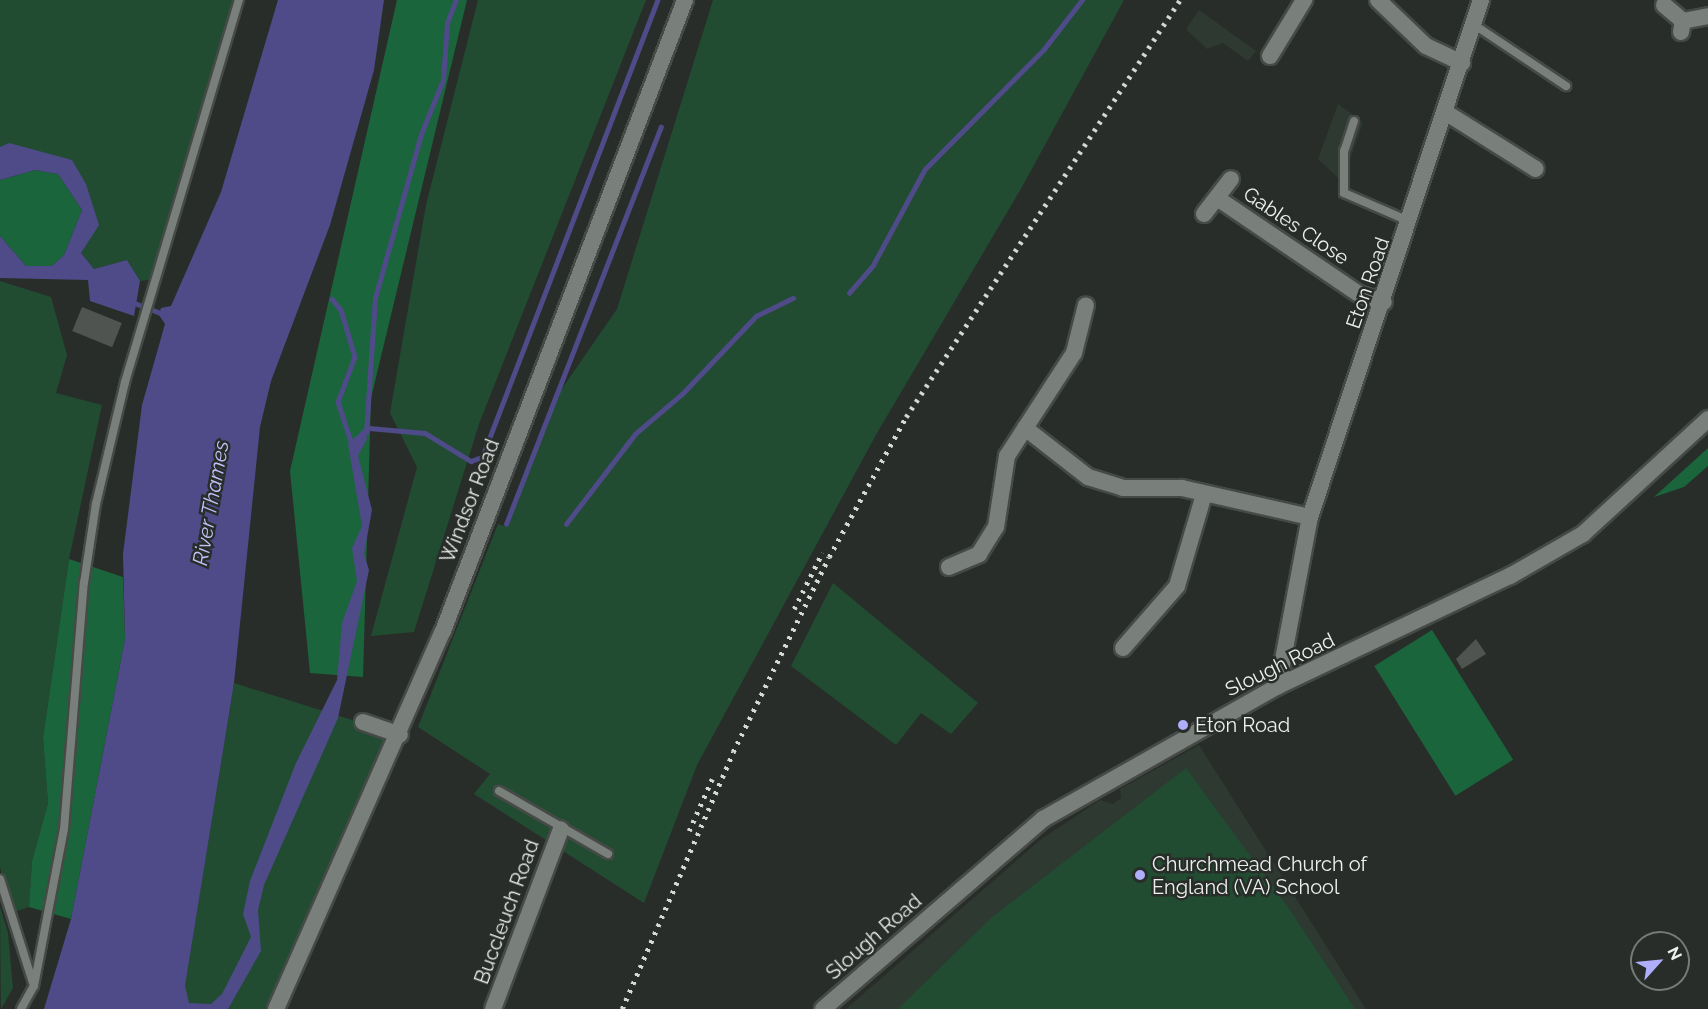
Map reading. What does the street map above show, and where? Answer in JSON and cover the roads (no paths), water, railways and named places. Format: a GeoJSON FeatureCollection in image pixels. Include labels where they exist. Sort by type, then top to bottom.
{"type":"FeatureCollection","features":[{"type":"Feature","properties":{"kind":"main road","name":"Windsor Road"},"geometry":{"type":"LineString","coordinates":[[276,1009],[400,735],[685,0]]}},
{"type":"Feature","properties":{"kind":"main road"},"geometry":{"type":"LineString","coordinates":[[1270,57],[1304,0]]}},
{"type":"Feature","properties":{"kind":"main road"},"geometry":{"type":"LineString","coordinates":[[1378,0],[1426,46],[1462,63]]}},
{"type":"Feature","properties":{"kind":"main road","name":"Eton Road"},"geometry":{"type":"LineString","coordinates":[[1278,686],[1310,517],[1411,222],[1481,0]]}},
{"type":"Feature","properties":{"kind":"main road"},"geometry":{"type":"LineString","coordinates":[[1664,5],[1682,26],[1708,16]]}},
{"type":"Feature","properties":{"kind":"main road"},"geometry":{"type":"LineString","coordinates":[[1445,112],[1536,169]]}},
{"type":"Feature","properties":{"kind":"main road"},"geometry":{"type":"LineString","coordinates":[[1204,214],[1231,179]]}},
{"type":"Feature","properties":{"kind":"main road","name":"Gables Close"},"geometry":{"type":"LineString","coordinates":[[1217,198],[1359,294],[1384,302]]}},
{"type":"Feature","properties":{"kind":"main road"},"geometry":{"type":"LineString","coordinates":[[949,567],[979,554],[996,527],[1007,456],[1074,353],[1086,305]]}},
{"type":"Feature","properties":{"kind":"main road","name":"Slough Road"},"geometry":{"type":"LineString","coordinates":[[823,1009],[1043,819],[1278,686],[1510,576],[1583,534],[1708,419]]}},
{"type":"Feature","properties":{"kind":"main road"},"geometry":{"type":"LineString","coordinates":[[1025,428],[1088,477],[1123,488],[1182,488],[1310,517]]}},
{"type":"Feature","properties":{"kind":"main road"},"geometry":{"type":"LineString","coordinates":[[1123,648],[1177,586],[1204,494]]}},
{"type":"Feature","properties":{"kind":"main road"},"geometry":{"type":"LineString","coordinates":[[363,722],[400,735]]}},
{"type":"Feature","properties":{"kind":"main road","name":"Buccleuch Road"},"geometry":{"type":"LineString","coordinates":[[493,1009],[561,829]]}},
{"type":"Feature","properties":{"kind":"lane"},"geometry":{"type":"LineString","coordinates":[[21,1009],[34,986],[64,829],[84,584],[96,504],[143,322],[239,0]]}},
{"type":"Feature","properties":{"kind":"lane"},"geometry":{"type":"LineString","coordinates":[[1473,24],[1566,86]]}},
{"type":"Feature","properties":{"kind":"lane"},"geometry":{"type":"LineString","coordinates":[[1354,121],[1344,152],[1344,193],[1411,222]]}},
{"type":"Feature","properties":{"kind":"lane"},"geometry":{"type":"LineString","coordinates":[[499,791],[561,829],[608,854]]}},
{"type":"Feature","properties":{"kind":"lane"},"geometry":{"type":"LineString","coordinates":[[0,879],[34,986]]}},
{"type":"Feature","properties":{"kind":"water","name":"River Thames"},"geometry":{"type":"Polygon","coordinates":[[[278,0],[384,0],[374,70],[330,225],[271,381],[260,427],[234,683],[185,986],[189,1003],[211,1004],[222,994],[251,937],[243,914],[250,881],[296,763],[337,680],[342,623],[357,581],[352,548],[362,526],[348,444],[365,428],[367,439],[358,456],[372,510],[364,554],[369,570],[338,718],[264,885],[258,910],[261,951],[228,1009],[44,1009],[71,919],[125,639],[123,554],[142,405],[165,324],[159,315],[161,308],[171,306],[221,192],[278,0]]]}},
{"type":"Feature","properties":{"kind":"water"},"geometry":{"type":"Polygon","coordinates":[[[9,143],[72,160],[86,184],[99,225],[81,253],[94,269],[127,260],[140,281],[134,316],[90,301],[88,280],[0,278],[0,236],[26,266],[52,266],[64,255],[82,210],[58,174],[35,170],[0,180],[0,147],[9,143]]]}},
{"type":"Feature","properties":{"kind":"waterway"},"geometry":{"type":"LineString","coordinates":[[366,433],[375,298],[421,134],[443,80],[447,23],[456,0]]}},
{"type":"Feature","properties":{"kind":"waterway"},"geometry":{"type":"LineString","coordinates":[[369,428],[425,433],[471,461],[482,457],[657,0]]}},
{"type":"Feature","properties":{"kind":"waterway"},"geometry":{"type":"LineString","coordinates":[[849,293],[873,265],[925,169],[1044,49],[1082,0]]}},
{"type":"Feature","properties":{"kind":"waterway"},"geometry":{"type":"LineString","coordinates":[[506,524],[661,127]]}},
{"type":"Feature","properties":{"kind":"waterway"},"geometry":{"type":"LineString","coordinates":[[566,524],[635,434],[682,394],[756,316],[793,298]]}},
{"type":"Feature","properties":{"kind":"waterway"},"geometry":{"type":"LineString","coordinates":[[332,299],[341,310],[355,357],[338,402],[351,441]]}},
{"type":"Feature","properties":{"kind":"waterway"},"geometry":{"type":"LineString","coordinates":[[132,302],[164,314]]}},
{"type":"Feature","properties":{"kind":"railway"},"geometry":{"type":"LineString","coordinates":[[622,1009],[733,752],[829,557],[906,417],[1180,0]]}},
{"type":"Feature","properties":{"kind":"railway"},"geometry":{"type":"LineString","coordinates":[[794,609],[822,553]]}},
{"type":"Feature","properties":{"kind":"railway"},"geometry":{"type":"LineString","coordinates":[[689,831],[712,779]]}},
{"type":"Feature","properties":{"kind":"place","name":"Eton Road"},"geometry":{"type":"Point","coordinates":[1183,725]}},
{"type":"Feature","properties":{"kind":"place","name":"Churchmead Church of England (VA) School"},"geometry":{"type":"Point","coordinates":[1140,875]}}]}
